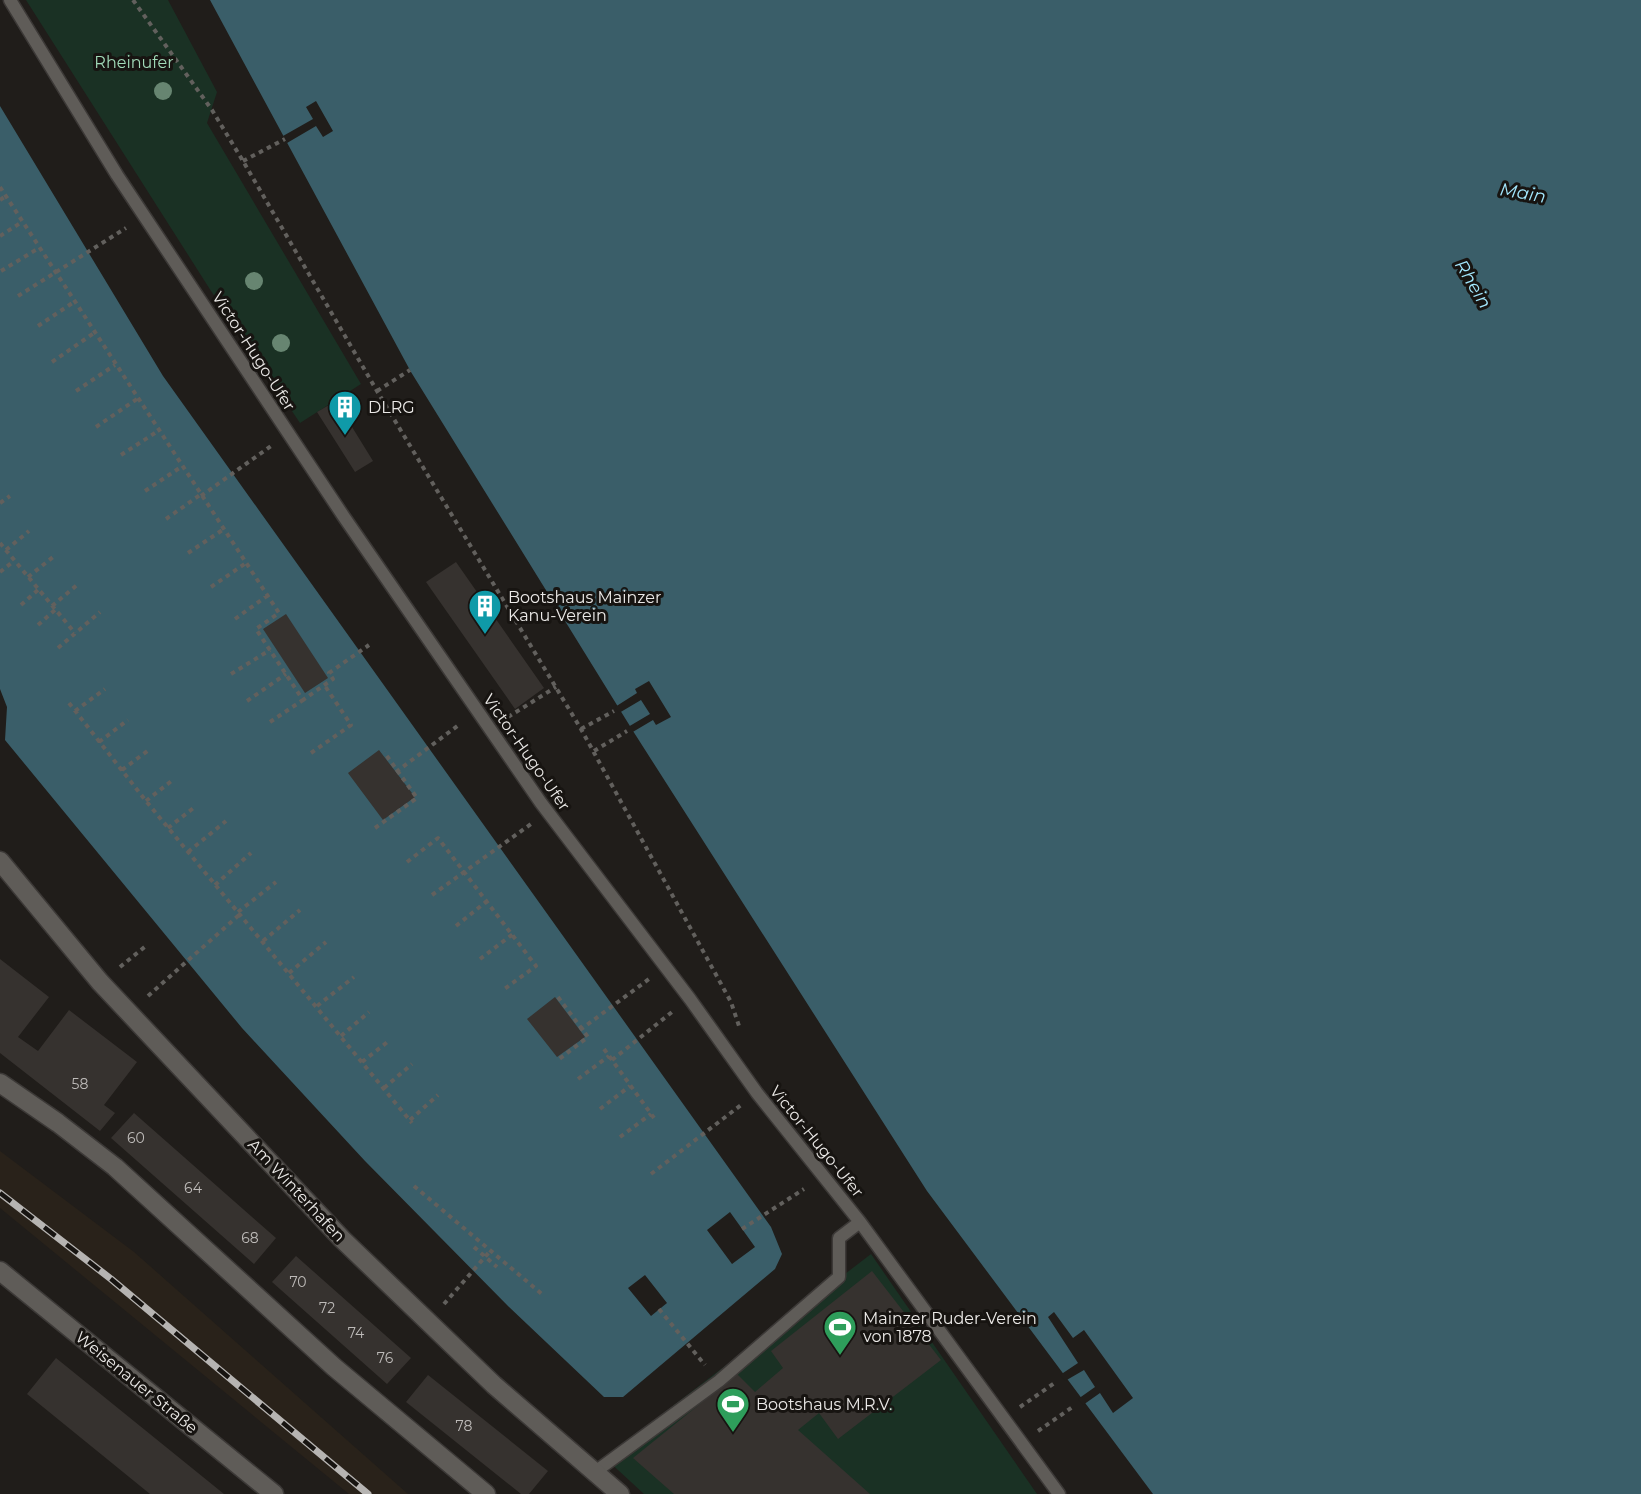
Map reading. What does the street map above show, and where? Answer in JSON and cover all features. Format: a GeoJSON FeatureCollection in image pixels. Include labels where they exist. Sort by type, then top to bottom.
{"type":"FeatureCollection","features":[{"type":"Feature","properties":{"kind":"street","name":"Am Winterhafen"},"geometry":{"type":"LineString","coordinates":[[0,861],[100,982],[131,1012],[342,1239],[494,1384],[620,1494]]}},
{"type":"Feature","properties":{"kind":"street"},"geometry":{"type":"LineString","coordinates":[[0,1083],[58,1123],[115,1167],[334,1366],[486,1494]]}},
{"type":"Feature","properties":{"kind":"street","name":"Weisenauer Straße"},"geometry":{"type":"LineString","coordinates":[[0,1271],[274,1494]]}},
{"type":"Feature","properties":{"kind":"lane","name":"Victor-Hugo-Ufer"},"geometry":{"type":"LineString","coordinates":[[10,0],[117,175],[344,517],[541,803],[690,999],[742,1073],[860,1222],[1059,1494]]}},
{"type":"Feature","properties":{"kind":"lane"},"geometry":{"type":"LineString","coordinates":[[595,1472],[719,1381],[839,1277],[839,1238],[860,1222]]}},
{"type":"Feature","properties":{"kind":"path"},"geometry":{"type":"LineString","coordinates":[[133,0],[212,110],[243,160],[377,391],[594,751],[730,1002],[742,1036],[742,1073]]}},
{"type":"Feature","properties":{"kind":"path"},"geometry":{"type":"LineString","coordinates":[[243,160],[285,139]]}},
{"type":"Feature","properties":{"kind":"path"},"geometry":{"type":"LineString","coordinates":[[0,187],[181,467],[279,613],[256,629],[303,700]]}},
{"type":"Feature","properties":{"kind":"path"},"geometry":{"type":"LineString","coordinates":[[0,200],[6,196]]}},
{"type":"Feature","properties":{"kind":"path"},"geometry":{"type":"LineString","coordinates":[[0,236],[22,222]]}},
{"type":"Feature","properties":{"kind":"path"},"geometry":{"type":"LineString","coordinates":[[18,296],[108,242],[123,229]]}},
{"type":"Feature","properties":{"kind":"path"},"geometry":{"type":"LineString","coordinates":[[1,271],[39,248]]}},
{"type":"Feature","properties":{"kind":"path"},"geometry":{"type":"LineString","coordinates":[[38,326],[74,302]]}},
{"type":"Feature","properties":{"kind":"path"},"geometry":{"type":"LineString","coordinates":[[52,362],[94,333]]}},
{"type":"Feature","properties":{"kind":"path"},"geometry":{"type":"LineString","coordinates":[[76,391],[115,365]]}},
{"type":"Feature","properties":{"kind":"path"},"geometry":{"type":"LineString","coordinates":[[377,391],[410,370]]}},
{"type":"Feature","properties":{"kind":"path"},"geometry":{"type":"LineString","coordinates":[[96,427],[137,399]]}},
{"type":"Feature","properties":{"kind":"path"},"geometry":{"type":"LineString","coordinates":[[121,455],[158,431]]}},
{"type":"Feature","properties":{"kind":"path"},"geometry":{"type":"LineString","coordinates":[[166,519],[250,461]]}},
{"type":"Feature","properties":{"kind":"path"},"geometry":{"type":"LineString","coordinates":[[145,491],[181,467]]}},
{"type":"Feature","properties":{"kind":"path"},"geometry":{"type":"LineString","coordinates":[[0,503],[10,496]]}},
{"type":"Feature","properties":{"kind":"path"},"geometry":{"type":"LineString","coordinates":[[188,553],[224,529]]}},
{"type":"Feature","properties":{"kind":"path"},"geometry":{"type":"LineString","coordinates":[[6,550],[29,531]]}},
{"type":"Feature","properties":{"kind":"path"},"geometry":{"type":"LineString","coordinates":[[0,543],[75,633]]}},
{"type":"Feature","properties":{"kind":"path"},"geometry":{"type":"LineString","coordinates":[[28,577],[53,557]]}},
{"type":"Feature","properties":{"kind":"path"},"geometry":{"type":"LineString","coordinates":[[0,572],[14,561]]}},
{"type":"Feature","properties":{"kind":"path"},"geometry":{"type":"LineString","coordinates":[[211,586],[246,563]]}},
{"type":"Feature","properties":{"kind":"path"},"geometry":{"type":"LineString","coordinates":[[38,625],[77,585]]}},
{"type":"Feature","properties":{"kind":"path"},"geometry":{"type":"LineString","coordinates":[[21,605],[38,590]]}},
{"type":"Feature","properties":{"kind":"path"},"geometry":{"type":"LineString","coordinates":[[235,619],[267,596]]}},
{"type":"Feature","properties":{"kind":"path"},"geometry":{"type":"LineString","coordinates":[[58,648],[100,612]]}},
{"type":"Feature","properties":{"kind":"path"},"geometry":{"type":"LineString","coordinates":[[270,722],[325,686],[333,679],[329,673],[369,645]]}},
{"type":"Feature","properties":{"kind":"path"},"geometry":{"type":"LineString","coordinates":[[231,674],[270,650]]}},
{"type":"Feature","properties":{"kind":"path"},"geometry":{"type":"LineString","coordinates":[[247,701],[286,674]]}},
{"type":"Feature","properties":{"kind":"path"},"geometry":{"type":"LineString","coordinates":[[310,753],[351,725],[325,686]]}},
{"type":"Feature","properties":{"kind":"path"},"geometry":{"type":"LineString","coordinates":[[490,728],[556,687]]}},
{"type":"Feature","properties":{"kind":"path"},"geometry":{"type":"LineString","coordinates":[[75,711],[105,689]]}},
{"type":"Feature","properties":{"kind":"path"},"geometry":{"type":"LineString","coordinates":[[69,703],[168,828],[411,1121],[438,1095]]}},
{"type":"Feature","properties":{"kind":"path"},"geometry":{"type":"LineString","coordinates":[[397,772],[477,711]]}},
{"type":"Feature","properties":{"kind":"path"},"geometry":{"type":"LineString","coordinates":[[581,729],[615,711]]}},
{"type":"Feature","properties":{"kind":"path"},"geometry":{"type":"LineString","coordinates":[[99,742],[128,720]]}},
{"type":"Feature","properties":{"kind":"path"},"geometry":{"type":"LineString","coordinates":[[594,751],[627,731]]}},
{"type":"Feature","properties":{"kind":"path"},"geometry":{"type":"LineString","coordinates":[[122,770],[150,749]]}},
{"type":"Feature","properties":{"kind":"path"},"geometry":{"type":"LineString","coordinates":[[375,828],[417,798],[384,752]]}},
{"type":"Feature","properties":{"kind":"path"},"geometry":{"type":"LineString","coordinates":[[146,801],[174,779]]}},
{"type":"Feature","properties":{"kind":"path"},"geometry":{"type":"LineString","coordinates":[[168,828],[196,806]]}},
{"type":"Feature","properties":{"kind":"path"},"geometry":{"type":"LineString","coordinates":[[188,852],[226,821]]}},
{"type":"Feature","properties":{"kind":"path"},"geometry":{"type":"LineString","coordinates":[[407,862],[438,838],[513,934],[536,966],[503,990]]}},
{"type":"Feature","properties":{"kind":"path"},"geometry":{"type":"LineString","coordinates":[[432,895],[509,840]]}},
{"type":"Feature","properties":{"kind":"path"},"geometry":{"type":"LineString","coordinates":[[215,885],[251,853]]}},
{"type":"Feature","properties":{"kind":"path"},"geometry":{"type":"LineString","coordinates":[[131,1012],[171,972],[276,882]]}},
{"type":"Feature","properties":{"kind":"path"},"geometry":{"type":"LineString","coordinates":[[456,926],[488,901]]}},
{"type":"Feature","properties":{"kind":"path"},"geometry":{"type":"LineString","coordinates":[[263,941],[300,910]]}},
{"type":"Feature","properties":{"kind":"path"},"geometry":{"type":"LineString","coordinates":[[480,959],[513,934]]}},
{"type":"Feature","properties":{"kind":"path"},"geometry":{"type":"LineString","coordinates":[[289,973],[326,942]]}},
{"type":"Feature","properties":{"kind":"path"},"geometry":{"type":"LineString","coordinates":[[100,982],[147,945]]}},
{"type":"Feature","properties":{"kind":"path"},"geometry":{"type":"LineString","coordinates":[[317,1006],[354,977]]}},
{"type":"Feature","properties":{"kind":"path"},"geometry":{"type":"LineString","coordinates":[[580,1030],[642,984]]}},
{"type":"Feature","properties":{"kind":"path"},"geometry":{"type":"LineString","coordinates":[[558,997],[580,1030],[588,1037],[558,1060]]}},
{"type":"Feature","properties":{"kind":"path"},"geometry":{"type":"LineString","coordinates":[[341,1036],[369,1012]]}},
{"type":"Feature","properties":{"kind":"path"},"geometry":{"type":"LineString","coordinates":[[578,1079],[667,1015]]}},
{"type":"Feature","properties":{"kind":"path"},"geometry":{"type":"LineString","coordinates":[[362,1062],[390,1040]]}},
{"type":"Feature","properties":{"kind":"path"},"geometry":{"type":"LineString","coordinates":[[604,1049],[652,1116],[620,1137]]}},
{"type":"Feature","properties":{"kind":"path"},"geometry":{"type":"LineString","coordinates":[[384,1088],[412,1064]]}},
{"type":"Feature","properties":{"kind":"path"},"geometry":{"type":"LineString","coordinates":[[600,1109],[630,1086]]}},
{"type":"Feature","properties":{"kind":"path"},"geometry":{"type":"LineString","coordinates":[[651,1173],[735,1109]]}},
{"type":"Feature","properties":{"kind":"path"},"geometry":{"type":"LineString","coordinates":[[414,1186],[543,1295]]}},
{"type":"Feature","properties":{"kind":"path"},"geometry":{"type":"LineString","coordinates":[[742,1229],[800,1192]]}},
{"type":"Feature","properties":{"kind":"path"},"geometry":{"type":"LineString","coordinates":[[474,1247],[497,1266]]}},
{"type":"Feature","properties":{"kind":"path"},"geometry":{"type":"LineString","coordinates":[[460,1287],[491,1250]]}},
{"type":"Feature","properties":{"kind":"path"},"geometry":{"type":"LineString","coordinates":[[659,1309],[719,1381]]}},
{"type":"Feature","properties":{"kind":"path"},"geometry":{"type":"LineString","coordinates":[[1004,1419],[1056,1382]]}},
{"type":"Feature","properties":{"kind":"path"},"geometry":{"type":"LineString","coordinates":[[1021,1443],[1074,1406]]}},
{"type":"Feature","properties":{"kind":"shaded area"},"geometry":{"type":"Polygon","coordinates":[[[0,1151],[134,1252],[408,1494],[349,1494],[0,1208],[0,1151]]]}},
{"type":"Feature","properties":{"kind":"green space","name":"Rheinufer"},"geometry":{"type":"Polygon","coordinates":[[[26,0],[168,0],[217,92],[207,123],[361,384],[300,423],[211,291],[26,0]]]}},
{"type":"Feature","properties":{"kind":"green space","name":"Mainzer Ruder-Verein von 1878"},"geometry":{"type":"Polygon","coordinates":[[[871,1254],[1037,1494],[644,1494],[605,1458],[871,1254]]]}},
{"type":"Feature","properties":{"kind":"water"},"geometry":{"type":"Polygon","coordinates":[[[210,0],[1641,0],[1641,1494],[1153,1494],[927,1191],[633,731],[411,372],[210,0]]]}},
{"type":"Feature","properties":{"kind":"water"},"geometry":{"type":"Polygon","coordinates":[[[0,106],[163,376],[771,1227],[782,1254],[775,1269],[623,1397],[604,1397],[508,1306],[365,1161],[242,1028],[5,740],[7,707],[0,689],[0,106]]]}},
{"type":"Feature","properties":{"kind":"pier"},"geometry":{"type":"Polygon","coordinates":[[[316,101],[333,131],[323,137],[316,126],[287,143],[283,136],[313,119],[306,107],[316,101]]]}},
{"type":"Feature","properties":{"kind":"pier"},"geometry":{"type":"Polygon","coordinates":[[[649,681],[671,717],[656,725],[653,720],[631,733],[628,727],[650,714],[641,700],[619,713],[615,707],[637,693],[635,689],[649,681]]]}},
{"type":"Feature","properties":{"kind":"pier"},"geometry":{"type":"Polygon","coordinates":[[[730,1212],[755,1247],[732,1264],[707,1230],[730,1212]]]}},
{"type":"Feature","properties":{"kind":"pier"},"geometry":{"type":"Polygon","coordinates":[[[645,1275],[667,1303],[651,1316],[628,1288],[645,1275]]]}},
{"type":"Feature","properties":{"kind":"pier"},"geometry":{"type":"Polygon","coordinates":[[[1054,1312],[1073,1338],[1084,1330],[1133,1398],[1113,1413],[1100,1393],[1083,1405],[1078,1399],[1095,1387],[1084,1370],[1065,1381],[1060,1375],[1078,1363],[1048,1317],[1054,1312]]]}},
{"type":"Feature","properties":{"kind":"building","name":"DLRG"},"geometry":{"type":"Polygon","coordinates":[[[336,401],[373,461],[355,472],[317,412],[336,401]]]}},
{"type":"Feature","properties":{"kind":"building","name":"Bootshaus Mainzer Kanu-Verein"},"geometry":{"type":"Polygon","coordinates":[[[456,562],[544,688],[515,709],[426,582],[456,562]]]}},
{"type":"Feature","properties":{"kind":"building"},"geometry":{"type":"Polygon","coordinates":[[[286,614],[328,678],[305,693],[263,629],[286,614]]]}},
{"type":"Feature","properties":{"kind":"building"},"geometry":{"type":"Polygon","coordinates":[[[379,750],[415,797],[383,820],[348,773],[379,750]]]}},
{"type":"Feature","properties":{"kind":"building"},"geometry":{"type":"Polygon","coordinates":[[[0,959],[49,997],[18,1037],[38,1051],[69,1010],[137,1062],[104,1105],[115,1113],[100,1131],[0,1053],[0,959]]]}},
{"type":"Feature","properties":{"kind":"building"},"geometry":{"type":"Polygon","coordinates":[[[555,997],[585,1037],[557,1057],[527,1019],[555,997]]]}},
{"type":"Feature","properties":{"kind":"building"},"geometry":{"type":"Polygon","coordinates":[[[134,1113],[276,1238],[254,1264],[111,1138],[134,1113]]]}},
{"type":"Feature","properties":{"kind":"building"},"geometry":{"type":"Polygon","coordinates":[[[296,1256],[411,1358],[387,1384],[272,1282],[296,1256]]]}},
{"type":"Feature","properties":{"kind":"building"},"geometry":{"type":"Polygon","coordinates":[[[872,1271],[941,1360],[838,1439],[819,1413],[798,1430],[870,1494],[674,1494],[633,1458],[737,1374],[755,1392],[783,1368],[771,1351],[872,1271]]]}},
{"type":"Feature","properties":{"kind":"building"},"geometry":{"type":"Polygon","coordinates":[[[56,1358],[224,1494],[150,1494],[27,1394],[56,1358]]]}},
{"type":"Feature","properties":{"kind":"building"},"geometry":{"type":"Polygon","coordinates":[[[428,1375],[548,1471],[529,1494],[521,1494],[406,1402],[428,1375]]]}},
{"type":"Feature","properties":{"kind":"railway"},"geometry":{"type":"LineString","coordinates":[[0,1193],[111,1279],[368,1494]]}},
{"type":"Feature","properties":{"kind":"place","name":"DLRG"},"geometry":{"type":"Point","coordinates":[345,436]}},
{"type":"Feature","properties":{"kind":"place","name":"Bootshaus Mainzer Kanu-Verein"},"geometry":{"type":"Point","coordinates":[485,635]}},
{"type":"Feature","properties":{"kind":"place","name":"Mainzer Ruder-Verein von 1878"},"geometry":{"type":"Point","coordinates":[840,1356]}},
{"type":"Feature","properties":{"kind":"place","name":"Bootshaus M.R.V."},"geometry":{"type":"Point","coordinates":[733,1433]}},
{"type":"Feature","properties":{"kind":"water label","name":"Main"},"geometry":{"type":"Point","coordinates":[1523,193]}},
{"type":"Feature","properties":{"kind":"water label","name":"Rhein"},"geometry":{"type":"Point","coordinates":[1473,284]}}]}
